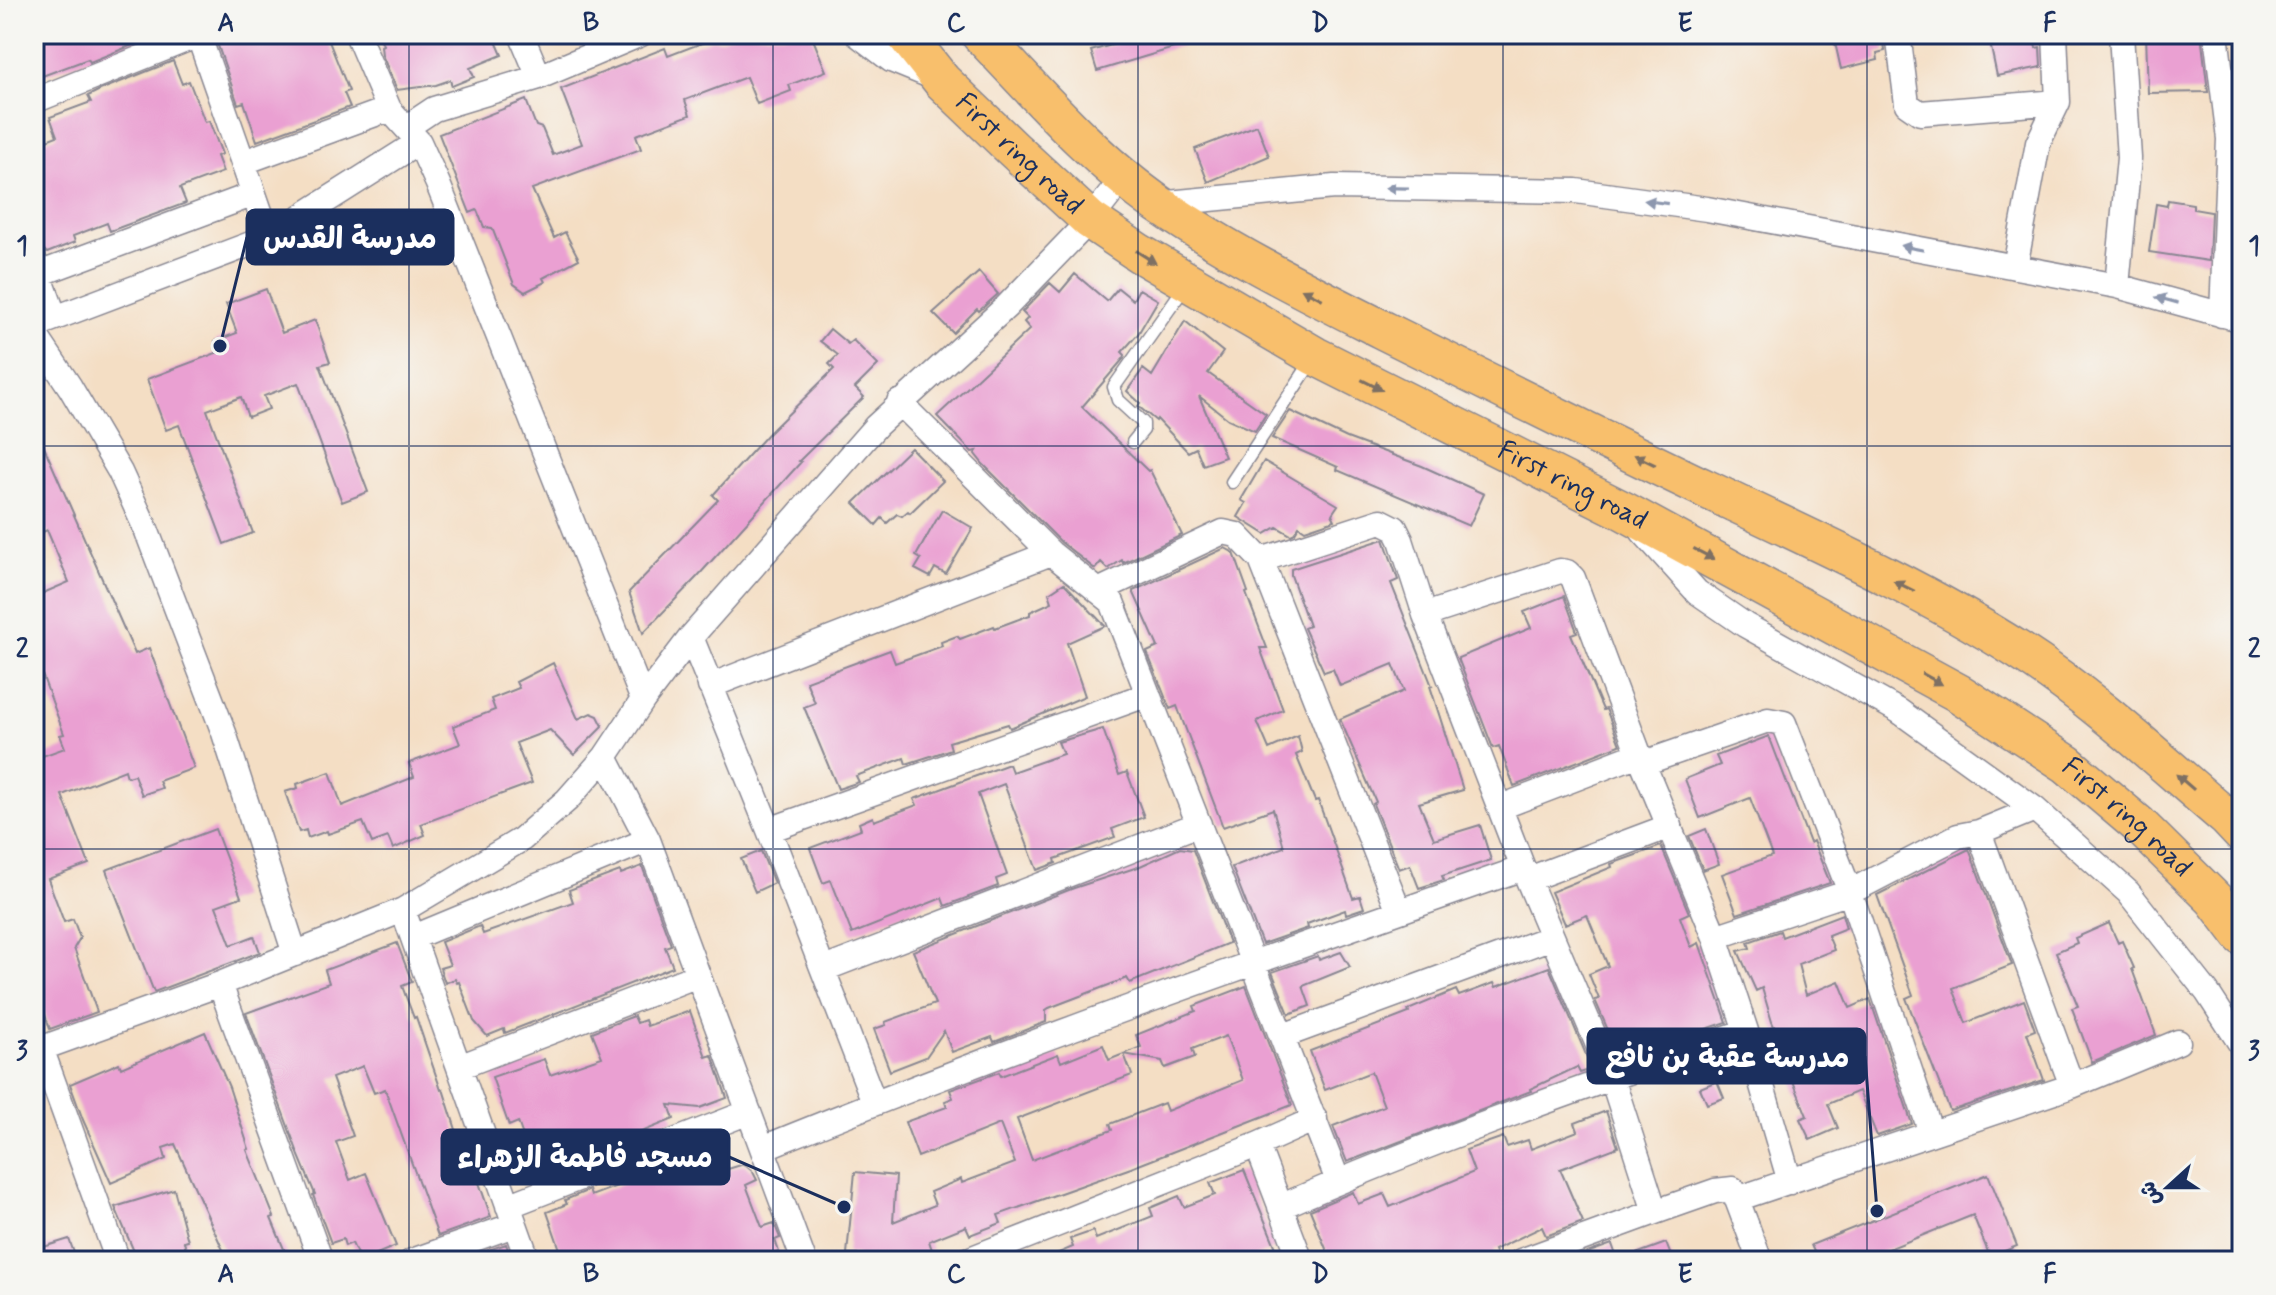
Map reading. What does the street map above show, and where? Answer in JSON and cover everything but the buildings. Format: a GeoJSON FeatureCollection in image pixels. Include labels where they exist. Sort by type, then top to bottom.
{"type":"FeatureCollection","features":[{"type":"Feature","properties":{"kind":"main road","name":"First ring road"},"geometry":{"type":"LineString","coordinates":[[905,34],[942,81],[1090,220],[1315,356],[1624,511],[1960,694],[2067,764],[2139,825],[2214,899],[2242,936]]}},
{"type":"Feature","properties":{"kind":"main road","name":"First ring road"},"geometry":{"type":"LineString","coordinates":[[980,34],[1057,114],[1157,204],[1277,276],[1611,444],[1842,554],[2018,650],[2108,715],[2242,834]]}},
{"type":"Feature","properties":{"kind":"street"},"geometry":{"type":"LineString","coordinates":[[357,34],[389,109],[413,135],[438,184],[643,700]]}},
{"type":"Feature","properties":{"kind":"street"},"geometry":{"type":"LineString","coordinates":[[521,34],[539,77]]}},
{"type":"Feature","properties":{"kind":"street"},"geometry":{"type":"LineString","coordinates":[[254,194],[37,267],[45,322],[269,237],[413,135],[434,109],[539,77],[611,40],[641,34]]}},
{"type":"Feature","properties":{"kind":"street"},"geometry":{"type":"LineString","coordinates":[[857,34],[891,60],[942,81]]}},
{"type":"Feature","properties":{"kind":"street"},"geometry":{"type":"LineString","coordinates":[[1898,34],[1907,104],[1920,113],[2058,102]]}},
{"type":"Feature","properties":{"kind":"street"},"geometry":{"type":"LineString","coordinates":[[2015,267],[2038,143],[2058,102],[2055,34]]}},
{"type":"Feature","properties":{"kind":"street"},"geometry":{"type":"LineString","coordinates":[[2117,286],[2129,158],[2121,34]]}},
{"type":"Feature","properties":{"kind":"street"},"geometry":{"type":"LineString","coordinates":[[1157,204],[1334,187],[1576,191],[1707,209],[2117,286],[2232,318],[2229,139],[2216,34]]}},
{"type":"Feature","properties":{"kind":"street"},"geometry":{"type":"LineString","coordinates":[[34,101],[198,35],[269,237]]}},
{"type":"Feature","properties":{"kind":"street"},"geometry":{"type":"LineString","coordinates":[[244,162],[389,109]]}},
{"type":"Feature","properties":{"kind":"street"},"geometry":{"type":"LineString","coordinates":[[118,1261],[38,1049],[220,984],[403,910],[522,839],[567,800],[605,757],[691,637],[876,426],[1006,307],[1090,220],[1124,177]]}},
{"type":"Feature","properties":{"kind":"street"},"geometry":{"type":"LineString","coordinates":[[34,333],[120,472],[146,529],[224,733],[295,954]]}},
{"type":"Feature","properties":{"kind":"street"},"geometry":{"type":"LineString","coordinates":[[899,402],[1051,553],[1112,602],[1338,1181]]}},
{"type":"Feature","properties":{"kind":"street"},"geometry":{"type":"LineString","coordinates":[[1624,511],[1697,592],[1745,625],[1899,711],[2035,809],[2128,892],[2207,992],[2242,1046]]}},
{"type":"Feature","properties":{"kind":"street"},"geometry":{"type":"LineString","coordinates":[[1261,560],[1381,521],[1395,528],[1425,615],[1526,874],[1612,1078],[1655,1212]]}},
{"type":"Feature","properties":{"kind":"street"},"geometry":{"type":"LineString","coordinates":[[1098,591],[1223,532],[1237,535],[1261,560],[1399,911]]}},
{"type":"Feature","properties":{"kind":"street"},"geometry":{"type":"LineString","coordinates":[[710,686],[1051,553]]}},
{"type":"Feature","properties":{"kind":"street"},"geometry":{"type":"LineString","coordinates":[[1425,615],[1560,571],[1567,572],[1573,578],[1641,759],[1715,937],[1790,1182]]}},
{"type":"Feature","properties":{"kind":"street"},"geometry":{"type":"LineString","coordinates":[[691,637],[874,1102]]}},
{"type":"Feature","properties":{"kind":"street"},"geometry":{"type":"LineString","coordinates":[[769,830],[1146,695]]}},
{"type":"Feature","properties":{"kind":"street"},"geometry":{"type":"LineString","coordinates":[[1501,807],[1768,720],[1784,723],[1850,892],[1931,1133]]}},
{"type":"Feature","properties":{"kind":"street"},"geometry":{"type":"LineString","coordinates":[[605,757],[648,840],[802,1260]]}},
{"type":"Feature","properties":{"kind":"street"},"geometry":{"type":"LineString","coordinates":[[1715,937],[1850,892],[1958,836],[1979,832],[2035,809]]}},
{"type":"Feature","properties":{"kind":"street"},"geometry":{"type":"LineString","coordinates":[[824,969],[1199,824]]}},
{"type":"Feature","properties":{"kind":"street"},"geometry":{"type":"LineString","coordinates":[[763,1148],[874,1102],[1251,962],[1399,911],[1526,874],[1670,826]]}},
{"type":"Feature","properties":{"kind":"street"},"geometry":{"type":"LineString","coordinates":[[1979,832],[2072,1086]]}},
{"type":"Feature","properties":{"kind":"street"},"geometry":{"type":"LineString","coordinates":[[414,937],[648,840]]}},
{"type":"Feature","properties":{"kind":"street"},"geometry":{"type":"LineString","coordinates":[[403,910],[528,1261]]}},
{"type":"Feature","properties":{"kind":"street"},"geometry":{"type":"LineString","coordinates":[[1283,1036],[1552,937]]}},
{"type":"Feature","properties":{"kind":"street"},"geometry":{"type":"LineString","coordinates":[[459,1067],[698,975]]}},
{"type":"Feature","properties":{"kind":"street"},"geometry":{"type":"LineString","coordinates":[[220,984],[321,1261]]}},
{"type":"Feature","properties":{"kind":"street"},"geometry":{"type":"LineString","coordinates":[[1280,1207],[1338,1181],[1746,1031]]}},
{"type":"Feature","properties":{"kind":"street"},"geometry":{"type":"LineString","coordinates":[[1737,1199],[2072,1086],[2178,1042]]}},
{"type":"Feature","properties":{"kind":"street"},"geometry":{"type":"LineString","coordinates":[[412,1261],[749,1112]]}},
{"type":"Feature","properties":{"kind":"street"},"geometry":{"type":"LineString","coordinates":[[968,1261],[1315,1119]]}},
{"type":"Feature","properties":{"kind":"street"},"geometry":{"type":"LineString","coordinates":[[1257,1145],[1301,1261]]}},
{"type":"Feature","properties":{"kind":"street"},"geometry":{"type":"LineString","coordinates":[[1521,1261],[1724,1189],[1733,1189],[1760,1261]]}},
{"type":"Feature","properties":{"kind":"lane"},"geometry":{"type":"LineString","coordinates":[[1133,442],[1143,430],[1143,423],[1118,400],[1114,387],[1188,282]]}},
{"type":"Feature","properties":{"kind":"lane"},"geometry":{"type":"LineString","coordinates":[[1232,482],[1315,356]]}},
{"type":"Feature","properties":{"kind":"place","name":"مدرسة القدس"},"geometry":{"type":"Point","coordinates":[220,346]}},
{"type":"Feature","properties":{"kind":"place","name":"مسجد فاطمة الزهراء"},"geometry":{"type":"Point","coordinates":[844,1207]}},
{"type":"Feature","properties":{"kind":"place","name":"مدرسة عقبة بن نافع"},"geometry":{"type":"Point","coordinates":[1877,1211]}}]}
